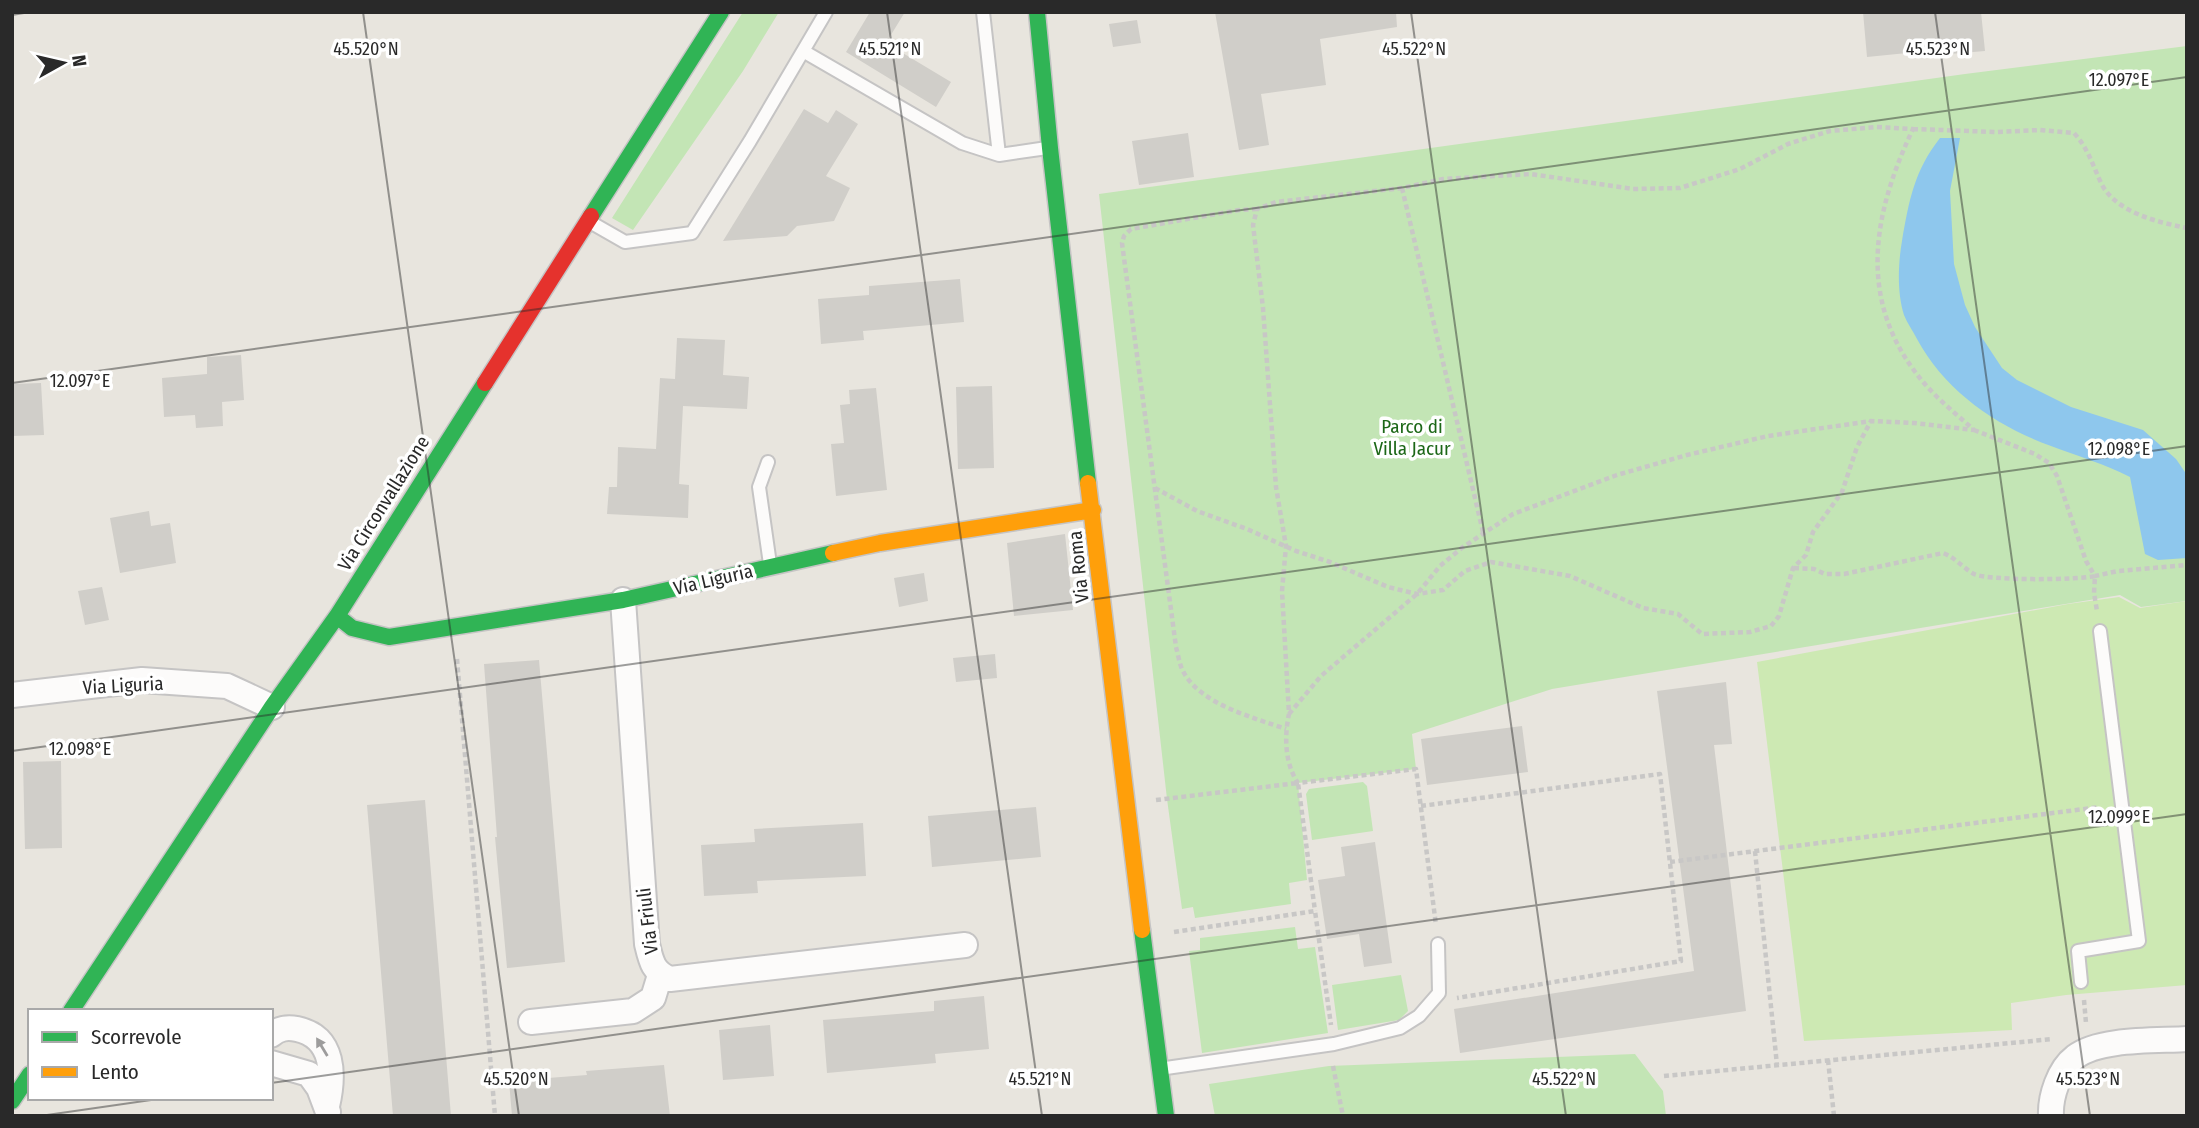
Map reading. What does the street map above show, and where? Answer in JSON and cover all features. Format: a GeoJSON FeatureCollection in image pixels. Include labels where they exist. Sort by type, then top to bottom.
{"type":"FeatureCollection","features":[{"type":"Feature","properties":{"kind":"street","name":"Via Circonvallazione"},"geometry":{"type":"LineString","coordinates":[[72,1009],[272,707],[337,615],[721,12]]}},
{"type":"Feature","properties":{"kind":"street","name":"Via Roma"},"geometry":{"type":"LineString","coordinates":[[1037,12],[1050,148],[1125,803],[1166,1116]]}},
{"type":"Feature","properties":{"kind":"street","name":"Via Liguria"},"geometry":{"type":"LineString","coordinates":[[337,615],[352,628],[389,637],[622,600],[880,542],[1093,510]]}},
{"type":"Feature","properties":{"kind":"street","name":"Via Friuli"},"geometry":{"type":"LineString","coordinates":[[622,600],[647,944],[653,966],[660,975],[670,979],[965,945]]}},
{"type":"Feature","properties":{"kind":"street","name":"Via Liguria"},"geometry":{"type":"LineString","coordinates":[[12,695],[142,680],[227,686],[272,707]]}},
{"type":"Feature","properties":{"kind":"street"},"geometry":{"type":"LineString","coordinates":[[531,1022],[633,1011],[653,998],[660,975]]}},
{"type":"Feature","properties":{"kind":"street"},"geometry":{"type":"LineString","coordinates":[[273,1033],[287,1027],[307,1031],[325,1046],[332,1081],[327,1111]]}},
{"type":"Feature","properties":{"kind":"street"},"geometry":{"type":"LineString","coordinates":[[2051,1116],[2054,1090],[2064,1071],[2090,1042],[2117,1044],[2187,1038]]}},
{"type":"Feature","properties":{"kind":"street"},"geometry":{"type":"LineString","coordinates":[[273,1064],[309,1074],[319,1088],[327,1111]]}},
{"type":"Feature","properties":{"kind":"street"},"geometry":{"type":"LineString","coordinates":[[12,1101],[28,1077]]}},
{"type":"Feature","properties":{"kind":"lane"},"geometry":{"type":"LineString","coordinates":[[587,220],[625,242],[692,233],[750,141],[825,12]]}},
{"type":"Feature","properties":{"kind":"lane"},"geometry":{"type":"LineString","coordinates":[[983,12],[999,155]]}},
{"type":"Feature","properties":{"kind":"lane"},"geometry":{"type":"LineString","coordinates":[[803,51],[962,143],[999,155],[1050,148]]}},
{"type":"Feature","properties":{"kind":"lane"},"geometry":{"type":"LineString","coordinates":[[768,462],[759,487],[770,565]]}},
{"type":"Feature","properties":{"kind":"lane"},"geometry":{"type":"LineString","coordinates":[[2081,982],[2078,951],[2139,941],[2100,631]]}},
{"type":"Feature","properties":{"kind":"lane"},"geometry":{"type":"LineString","coordinates":[[1159,1069],[1332,1044],[1400,1028],[1419,1016],[1439,993],[1438,944]]}},
{"type":"Feature","properties":{"kind":"path"},"geometry":{"type":"LineString","coordinates":[[1286,729],[1223,706],[1200,691],[1182,670],[1176,647],[1122,243],[1130,229],[1257,209],[1276,202],[1402,188],[1443,179],[1531,174],[1633,189],[1680,188],[1740,169],[1788,144],[1830,131],[1876,127],[2074,133],[2085,145],[2104,188],[2115,200],[2132,211],[2187,228]]}},
{"type":"Feature","properties":{"kind":"path"},"geometry":{"type":"LineString","coordinates":[[1913,129],[1898,160],[1885,201],[1877,247],[1877,284],[1898,347],[1916,375],[1974,430]]}},
{"type":"Feature","properties":{"kind":"path"},"geometry":{"type":"LineString","coordinates":[[1402,188],[1483,533]]}},
{"type":"Feature","properties":{"kind":"path"},"geometry":{"type":"LineString","coordinates":[[1257,209],[1252,225],[1263,308],[1276,487],[1286,546],[1283,591],[1289,770],[1298,783],[1343,1116]]}},
{"type":"Feature","properties":{"kind":"path"},"geometry":{"type":"LineString","coordinates":[[1155,488],[1197,511],[1388,587],[1417,594],[1443,590],[1465,572],[1491,562],[1570,576],[1643,608],[1678,614],[1702,634],[1750,632],[1770,626],[1779,616],[1793,568],[1805,555],[1813,533],[1842,492],[1857,447],[1871,421]]}},
{"type":"Feature","properties":{"kind":"path"},"geometry":{"type":"LineString","coordinates":[[1289,715],[1321,676],[1417,594],[1440,566],[1513,514],[1651,465],[1768,436],[1871,421],[1974,430],[2035,454],[2049,463],[2057,476],[2086,561],[2095,576],[2094,593],[2100,631]]}},
{"type":"Feature","properties":{"kind":"path"},"geometry":{"type":"LineString","coordinates":[[1793,568],[1844,574],[1942,553],[1955,558],[1973,574],[1999,579],[2083,579],[2118,571],[2187,565]]}},
{"type":"Feature","properties":{"kind":"path"},"geometry":{"type":"LineString","coordinates":[[454,626],[495,1116]]}},
{"type":"Feature","properties":{"kind":"path"},"geometry":{"type":"LineString","coordinates":[[1155,801],[1416,769],[1438,944]]}},
{"type":"Feature","properties":{"kind":"path"},"geometry":{"type":"LineString","coordinates":[[1421,806],[1660,774],[1681,961],[1445,1000],[1439,993]]}},
{"type":"Feature","properties":{"kind":"path"},"geometry":{"type":"LineString","coordinates":[[1670,862],[2122,805]]}},
{"type":"Feature","properties":{"kind":"path"},"geometry":{"type":"LineString","coordinates":[[1755,851],[1777,1065]]}},
{"type":"Feature","properties":{"kind":"path"},"geometry":{"type":"LineString","coordinates":[[1171,932],[1315,911]]}},
{"type":"Feature","properties":{"kind":"path"},"geometry":{"type":"LineString","coordinates":[[1664,1076],[1828,1060],[2090,1042],[2081,982]]}},
{"type":"Feature","properties":{"kind":"path"},"geometry":{"type":"LineString","coordinates":[[1828,1060],[1834,1116]]}},
{"type":"Feature","properties":{"kind":"green space"},"geometry":{"type":"Polygon","coordinates":[[[743,12],[779,12],[743,71],[633,230],[612,218],[743,12]]]}},
{"type":"Feature","properties":{"kind":"green space","name":"Parco di Villa Jacur"},"geometry":{"type":"Polygon","coordinates":[[[2187,46],[2187,601],[2141,607],[2120,595],[1552,689],[1412,734],[1416,769],[1298,783],[1307,880],[1289,883],[1291,904],[1195,918],[1193,907],[1182,909],[1167,799],[1099,194],[1965,74],[2187,46]]]}},
{"type":"Feature","properties":{"kind":"green space"},"geometry":{"type":"Polygon","coordinates":[[[2119,597],[2140,608],[2187,601],[2187,985],[2066,995],[2011,1003],[2012,1030],[1804,1041],[1757,662],[2068,604],[2119,597]]]}},
{"type":"Feature","properties":{"kind":"green space"},"geometry":{"type":"Polygon","coordinates":[[[1363,782],[1367,786],[1373,831],[1312,840],[1306,794],[1309,789],[1363,782]]]}},
{"type":"Feature","properties":{"kind":"green space"},"geometry":{"type":"Polygon","coordinates":[[[1295,927],[1298,949],[1315,947],[1328,1033],[1202,1053],[1189,951],[1200,950],[1200,938],[1295,927]]]}},
{"type":"Feature","properties":{"kind":"green space"},"geometry":{"type":"Polygon","coordinates":[[[1401,975],[1408,1011],[1399,1020],[1338,1030],[1332,985],[1401,975]]]}},
{"type":"Feature","properties":{"kind":"green space"},"geometry":{"type":"Polygon","coordinates":[[[1635,1054],[1663,1091],[1666,1116],[1215,1116],[1209,1084],[1329,1066],[1635,1054]]]}},
{"type":"Feature","properties":{"kind":"water"},"geometry":{"type":"Polygon","coordinates":[[[1940,138],[1960,138],[1950,191],[1954,264],[1965,305],[1975,327],[2002,368],[2017,380],[2071,407],[2143,430],[2176,459],[2187,475],[2187,558],[2158,560],[2145,554],[2130,477],[2031,438],[1992,417],[1942,375],[1917,339],[1905,318],[1900,297],[1901,250],[1907,213],[1918,175],[1940,138]]]}},
{"type":"Feature","properties":{"kind":"building"},"geometry":{"type":"Polygon","coordinates":[[[870,12],[905,12],[886,43],[951,82],[936,107],[846,52],[870,12]]]}},
{"type":"Feature","properties":{"kind":"building"},"geometry":{"type":"Polygon","coordinates":[[[1215,12],[1396,12],[1397,27],[1320,39],[1326,85],[1261,94],[1269,145],[1239,150],[1215,12]]]}},
{"type":"Feature","properties":{"kind":"building"},"geometry":{"type":"Polygon","coordinates":[[[1863,12],[1981,12],[1985,51],[1938,55],[1937,50],[1867,57],[1863,12]]]}},
{"type":"Feature","properties":{"kind":"building"},"geometry":{"type":"Polygon","coordinates":[[[1137,20],[1141,43],[1113,47],[1109,24],[1137,20]]]}},
{"type":"Feature","properties":{"kind":"building"},"geometry":{"type":"Polygon","coordinates":[[[804,109],[828,123],[836,110],[858,124],[826,176],[850,188],[834,221],[797,226],[787,236],[723,241],[804,109]]]}},
{"type":"Feature","properties":{"kind":"building"},"geometry":{"type":"Polygon","coordinates":[[[1188,133],[1194,177],[1139,185],[1132,141],[1188,133]]]}},
{"type":"Feature","properties":{"kind":"building"},"geometry":{"type":"Polygon","coordinates":[[[960,279],[964,322],[863,331],[864,340],[821,344],[818,299],[869,295],[869,286],[960,279]]]}},
{"type":"Feature","properties":{"kind":"building"},"geometry":{"type":"Polygon","coordinates":[[[677,338],[725,340],[723,375],[749,377],[747,409],[683,406],[679,484],[689,485],[688,518],[607,514],[609,487],[617,487],[618,447],[656,449],[660,378],[675,379],[677,338]]]}},
{"type":"Feature","properties":{"kind":"building"},"geometry":{"type":"Polygon","coordinates":[[[241,355],[244,400],[222,402],[223,426],[196,428],[195,415],[164,417],[162,378],[207,374],[207,357],[241,355]]]}},
{"type":"Feature","properties":{"kind":"building"},"geometry":{"type":"Polygon","coordinates":[[[41,383],[44,435],[12,436],[12,384],[41,383]]]}},
{"type":"Feature","properties":{"kind":"building"},"geometry":{"type":"Polygon","coordinates":[[[992,386],[994,468],[958,469],[956,387],[992,386]]]}},
{"type":"Feature","properties":{"kind":"building"},"geometry":{"type":"Polygon","coordinates":[[[876,388],[887,490],[836,496],[831,444],[844,443],[840,405],[850,404],[849,390],[876,388]]]}},
{"type":"Feature","properties":{"kind":"building"},"geometry":{"type":"Polygon","coordinates":[[[149,511],[151,526],[170,523],[176,563],[120,573],[110,518],[149,511]]]}},
{"type":"Feature","properties":{"kind":"building"},"geometry":{"type":"Polygon","coordinates":[[[1065,534],[1073,610],[1014,616],[1007,543],[1065,534]]]}},
{"type":"Feature","properties":{"kind":"building"},"geometry":{"type":"Polygon","coordinates":[[[924,573],[928,601],[899,607],[894,578],[924,573]]]}},
{"type":"Feature","properties":{"kind":"building"},"geometry":{"type":"Polygon","coordinates":[[[102,587],[109,620],[85,625],[78,591],[102,587]]]}},
{"type":"Feature","properties":{"kind":"building"},"geometry":{"type":"Polygon","coordinates":[[[995,654],[997,678],[956,682],[953,658],[995,654]]]}},
{"type":"Feature","properties":{"kind":"building"},"geometry":{"type":"Polygon","coordinates":[[[539,660],[565,962],[507,968],[484,664],[539,660]]]}},
{"type":"Feature","properties":{"kind":"building"},"geometry":{"type":"Polygon","coordinates":[[[1726,682],[1732,744],[1714,745],[1746,1011],[1460,1053],[1454,1009],[1694,971],[1657,691],[1726,682]]]}},
{"type":"Feature","properties":{"kind":"building"},"geometry":{"type":"Polygon","coordinates":[[[1522,726],[1528,772],[1427,785],[1421,739],[1522,726]]]}},
{"type":"Feature","properties":{"kind":"building"},"geometry":{"type":"Polygon","coordinates":[[[61,761],[62,848],[25,849],[23,762],[61,761]]]}},
{"type":"Feature","properties":{"kind":"building"},"geometry":{"type":"Polygon","coordinates":[[[425,800],[451,1116],[393,1116],[367,805],[425,800]]]}},
{"type":"Feature","properties":{"kind":"building"},"geometry":{"type":"Polygon","coordinates":[[[1036,807],[1041,857],[932,867],[928,816],[1036,807]]]}},
{"type":"Feature","properties":{"kind":"building"},"geometry":{"type":"Polygon","coordinates":[[[863,823],[866,876],[757,881],[758,893],[704,896],[701,845],[755,842],[754,829],[863,823]]]}},
{"type":"Feature","properties":{"kind":"building"},"geometry":{"type":"Polygon","coordinates":[[[1375,842],[1392,963],[1364,967],[1359,934],[1327,939],[1318,880],[1345,876],[1341,847],[1375,842]]]}},
{"type":"Feature","properties":{"kind":"building"},"geometry":{"type":"Polygon","coordinates":[[[984,996],[989,1049],[935,1054],[936,1063],[827,1073],[823,1020],[934,1011],[934,1001],[984,996]]]}},
{"type":"Feature","properties":{"kind":"building"},"geometry":{"type":"Polygon","coordinates":[[[770,1025],[774,1076],[723,1080],[719,1030],[770,1025]]]}},
{"type":"Feature","properties":{"kind":"building"},"geometry":{"type":"Polygon","coordinates":[[[664,1065],[670,1116],[512,1116],[509,1081],[664,1065]]]}},
{"type":"Feature","properties":{"kind":"traffic: fast"},"geometry":{"type":"LineString","coordinates":[[591,216],[721,12]]}},
{"type":"Feature","properties":{"kind":"traffic: fast"},"geometry":{"type":"LineString","coordinates":[[1037,12],[1088,483]]}},
{"type":"Feature","properties":{"kind":"traffic: fast"},"geometry":{"type":"LineString","coordinates":[[72,1009],[272,707],[337,616],[485,383]]}},
{"type":"Feature","properties":{"kind":"traffic: fast"},"geometry":{"type":"LineString","coordinates":[[337,616],[352,628],[389,637],[623,600],[833,553]]}},
{"type":"Feature","properties":{"kind":"traffic: fast"},"geometry":{"type":"LineString","coordinates":[[1142,930],[1166,1116]]}},
{"type":"Feature","properties":{"kind":"traffic: fast"},"geometry":{"type":"LineString","coordinates":[[12,1101],[28,1077]]}},
{"type":"Feature","properties":{"kind":"traffic: slow"},"geometry":{"type":"LineString","coordinates":[[1088,483],[1142,930]]}},
{"type":"Feature","properties":{"kind":"traffic: slow"},"geometry":{"type":"LineString","coordinates":[[833,553],[880,543],[1093,510]]}},
{"type":"Feature","properties":{"kind":"traffic: jam"},"geometry":{"type":"LineString","coordinates":[[485,383],[591,216]]}}]}
